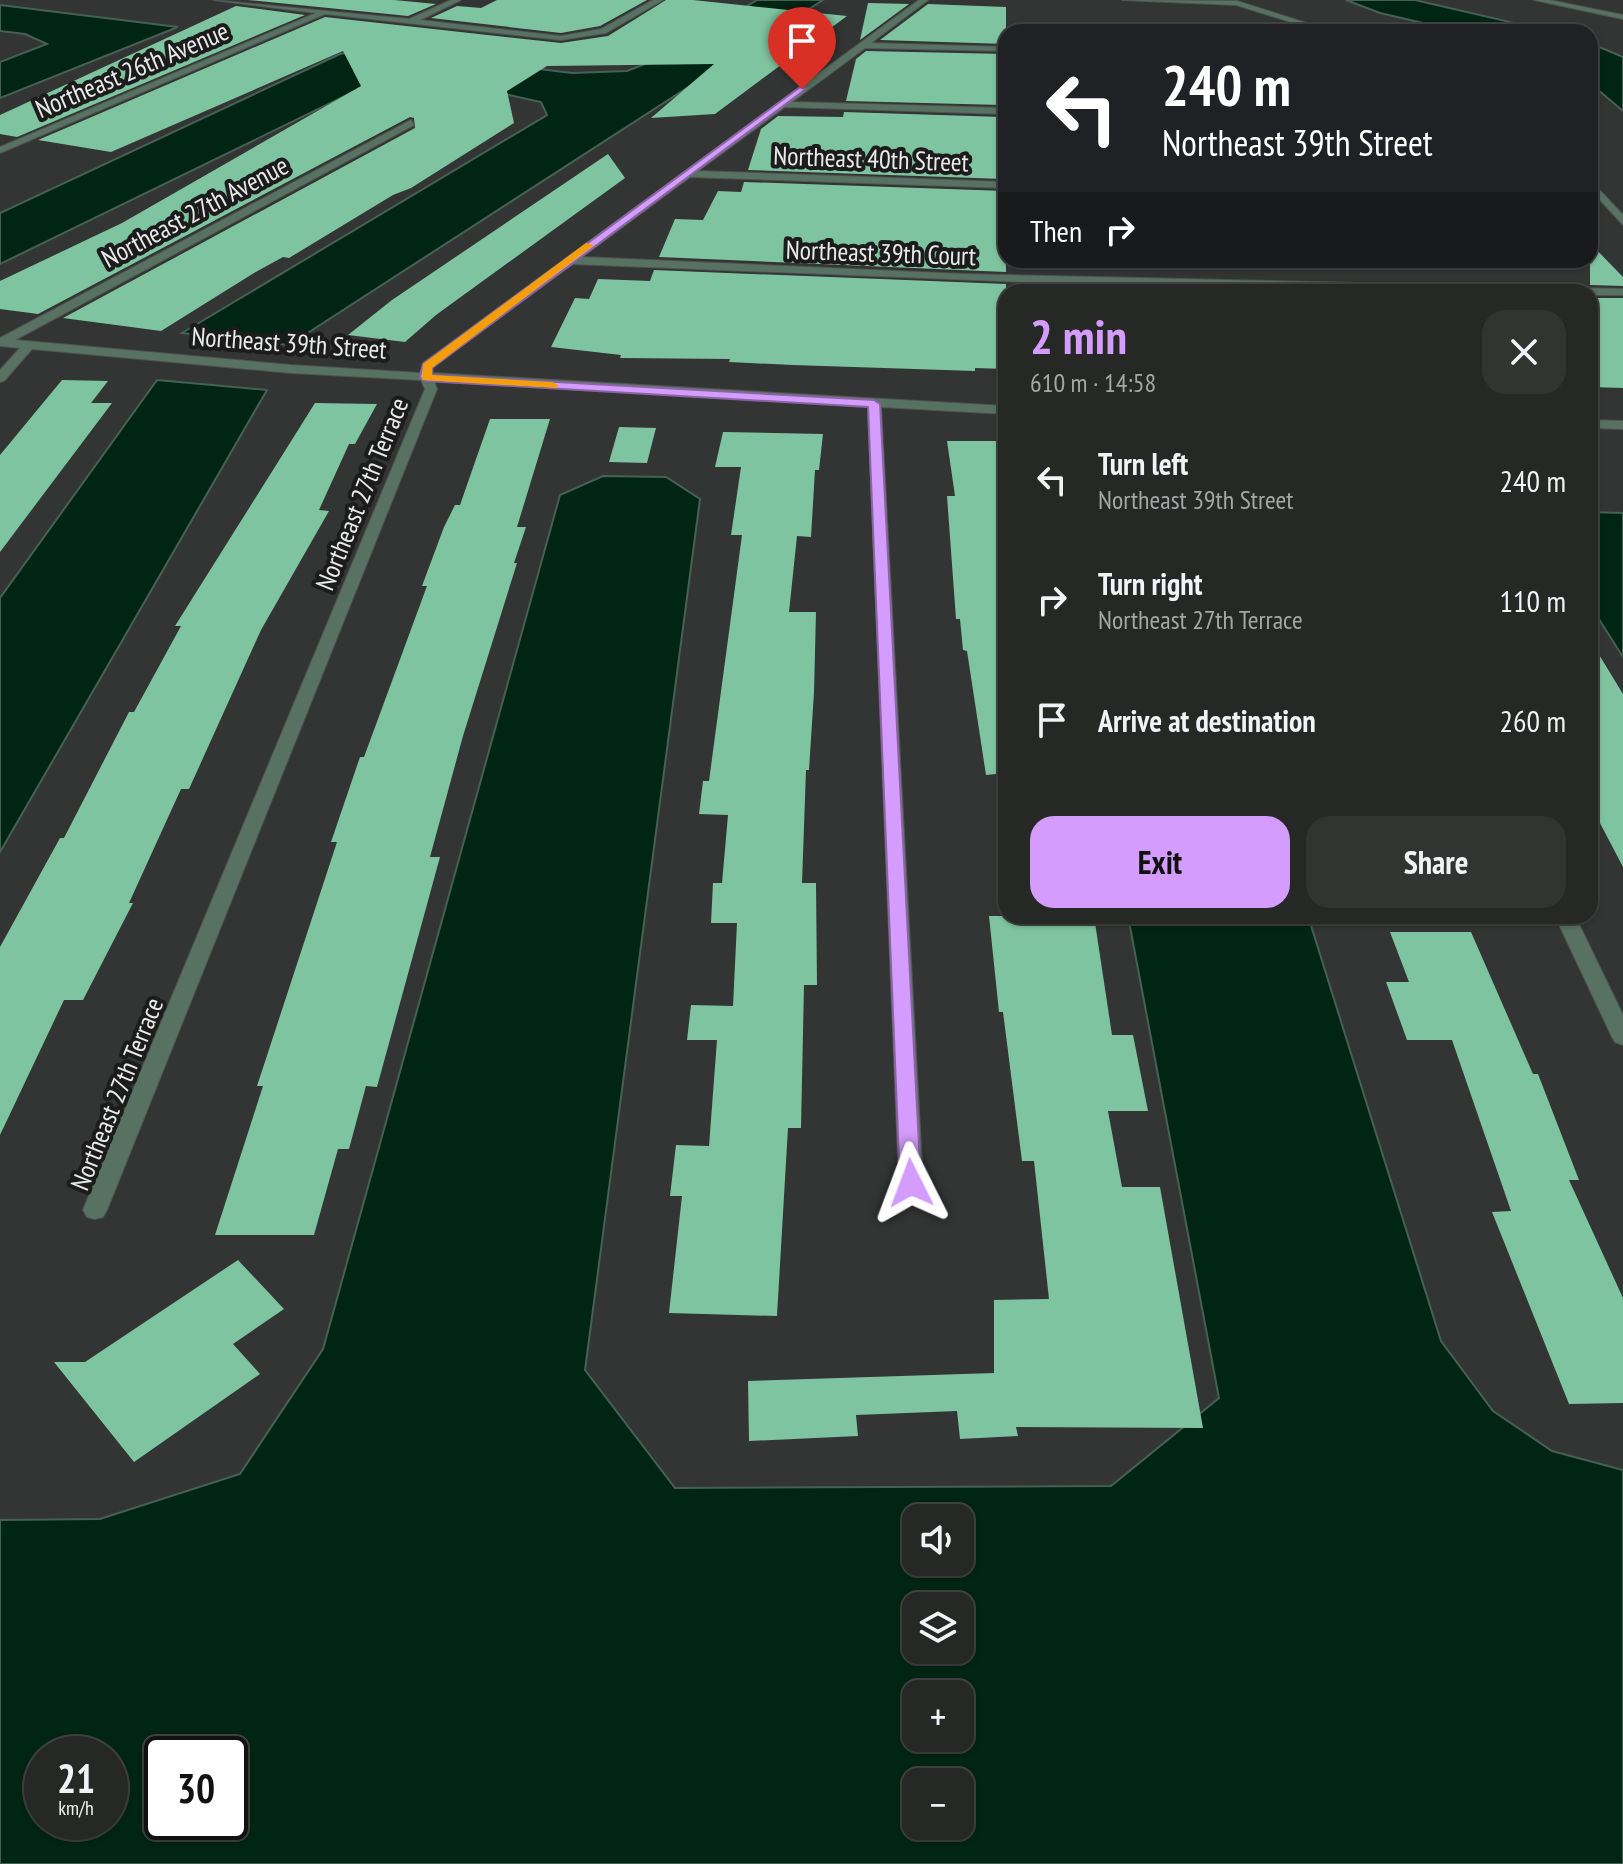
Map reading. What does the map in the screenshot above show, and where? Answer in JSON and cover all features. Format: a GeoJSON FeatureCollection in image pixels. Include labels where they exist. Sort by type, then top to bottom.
{"type":"FeatureCollection","features":[{"type":"Feature","properties":{"kind":"street"},"geometry":{"type":"LineString","coordinates":[[217,0],[575,38],[603,31],[659,0]]}},
{"type":"Feature","properties":{"kind":"street"},"geometry":{"type":"LineString","coordinates":[[409,22],[457,0]]}},
{"type":"Feature","properties":{"kind":"street","name":"Northeast 27th Terrace"},"geometry":{"type":"LineString","coordinates":[[95,1210],[431,389],[426,378],[427,366],[924,0]]}},
{"type":"Feature","properties":{"kind":"street"},"geometry":{"type":"LineString","coordinates":[[1126,0],[1237,3],[1305,24]]}},
{"type":"Feature","properties":{"kind":"street"},"geometry":{"type":"LineString","coordinates":[[1538,0],[1623,17]]}},
{"type":"Feature","properties":{"kind":"street","name":"Northeast 26th Avenue"},"geometry":{"type":"LineString","coordinates":[[0,150],[325,12]]}},
{"type":"Feature","properties":{"kind":"street"},"geometry":{"type":"LineString","coordinates":[[862,45],[998,49]]}},
{"type":"Feature","properties":{"kind":"street"},"geometry":{"type":"LineString","coordinates":[[783,104],[998,111]]}},
{"type":"Feature","properties":{"kind":"street","name":"Northeast 27th Avenue"},"geometry":{"type":"LineString","coordinates":[[1,342],[411,123]]}},
{"type":"Feature","properties":{"kind":"street","name":"Northeast 40th Street"},"geometry":{"type":"LineString","coordinates":[[687,174],[998,185]]}},
{"type":"Feature","properties":{"kind":"street"},"geometry":{"type":"LineString","coordinates":[[1598,191],[1623,222]]}},
{"type":"Feature","properties":{"kind":"street"},"geometry":{"type":"LineString","coordinates":[[1598,196],[1603,196]]}},
{"type":"Feature","properties":{"kind":"street","name":"Northeast 39th Court"},"geometry":{"type":"LineString","coordinates":[[569,260],[1133,284]]}},
{"type":"Feature","properties":{"kind":"street","name":"Northeast 39th Court"},"geometry":{"type":"LineString","coordinates":[[1598,292],[1623,292]]}},
{"type":"Feature","properties":{"kind":"street","name":"Northeast 39th Street"},"geometry":{"type":"LineString","coordinates":[[1,342],[291,369],[998,410]]}},
{"type":"Feature","properties":{"kind":"street"},"geometry":{"type":"LineString","coordinates":[[0,378],[29,345]]}},
{"type":"Feature","properties":{"kind":"street"},"geometry":{"type":"LineString","coordinates":[[874,404],[911,1183]]}},
{"type":"Feature","properties":{"kind":"street"},"geometry":{"type":"LineString","coordinates":[[1598,424],[1623,425]]}},
{"type":"Feature","properties":{"kind":"street"},"geometry":{"type":"LineString","coordinates":[[1569,924],[1623,1037]]}},
{"type":"Feature","properties":{"kind":"shaded area"},"geometry":{"type":"Polygon","coordinates":[[[757,0],[823,0],[289,345],[182,333],[547,115],[541,102],[500,93],[353,92],[0,264],[0,213],[340,54],[372,49],[572,73],[627,71],[663,57],[757,0]]]}},
{"type":"Feature","properties":{"kind":"shaded area"},"geometry":{"type":"Polygon","coordinates":[[[1346,0],[1415,0],[1518,24],[1427,24],[1380,13],[1346,0]]]}},
{"type":"Feature","properties":{"kind":"shaded area"},"geometry":{"type":"Polygon","coordinates":[[[0,5],[178,27],[0,98],[0,62],[47,44],[25,34],[0,31],[0,5]]]}},
{"type":"Feature","properties":{"kind":"shaded area"},"geometry":{"type":"Polygon","coordinates":[[[1598,46],[1623,57],[1623,111],[1598,90],[1598,46]]]}},
{"type":"Feature","properties":{"kind":"shaded area"},"geometry":{"type":"Polygon","coordinates":[[[157,380],[267,390],[0,852],[0,598],[157,380]]]}},
{"type":"Feature","properties":{"kind":"shaded area"},"geometry":{"type":"Polygon","coordinates":[[[603,476],[666,477],[700,499],[585,1370],[675,1488],[1111,1486],[1219,1398],[1130,924],[1311,924],[1441,1341],[1493,1411],[1552,1451],[1623,1470],[1623,1864],[0,1864],[0,1520],[100,1519],[240,1474],[323,1349],[560,495],[603,476]]]}},
{"type":"Feature","properties":{"kind":"shaded area"},"geometry":{"type":"Polygon","coordinates":[[[1598,512],[1623,513],[1623,657],[1598,618],[1598,512]]]}},
{"type":"Feature","properties":{"kind":"building"},"geometry":{"type":"Polygon","coordinates":[[[248,0],[394,0],[436,4],[408,16],[248,0]]]}},
{"type":"Feature","properties":{"kind":"building"},"geometry":{"type":"Polygon","coordinates":[[[497,0],[647,0],[600,26],[561,33],[431,18],[457,6],[481,8],[497,0]]]}},
{"type":"Feature","properties":{"kind":"building"},"geometry":{"type":"Polygon","coordinates":[[[666,0],[847,16],[715,114],[651,118],[714,64],[547,66],[507,91],[514,123],[411,188],[393,195],[289,258],[283,257],[254,273],[161,331],[63,318],[415,128],[414,118],[410,117],[38,314],[0,309],[0,281],[122,223],[361,86],[343,51],[111,152],[38,140],[325,17],[561,43],[608,36],[666,0]]]}},
{"type":"Feature","properties":{"kind":"building"},"geometry":{"type":"Polygon","coordinates":[[[868,3],[909,4],[860,40],[868,3]]]}},
{"type":"Feature","properties":{"kind":"building"},"geometry":{"type":"Polygon","coordinates":[[[928,4],[1006,7],[1006,24],[998,24],[998,44],[880,40],[928,4]]]}},
{"type":"Feature","properties":{"kind":"building"},"geometry":{"type":"Polygon","coordinates":[[[236,6],[305,15],[17,137],[0,134],[0,115],[236,6]]]}},
{"type":"Feature","properties":{"kind":"building"},"geometry":{"type":"Polygon","coordinates":[[[866,51],[998,54],[998,105],[846,101],[856,59],[866,51]]]}},
{"type":"Feature","properties":{"kind":"building"},"geometry":{"type":"Polygon","coordinates":[[[844,112],[998,117],[998,179],[748,170],[761,129],[778,116],[843,117],[844,112]]]}},
{"type":"Feature","properties":{"kind":"building"},"geometry":{"type":"Polygon","coordinates":[[[608,154],[625,178],[436,315],[405,342],[348,335],[392,300],[608,154]]]}},
{"type":"Feature","properties":{"kind":"building"},"geometry":{"type":"Polygon","coordinates":[[[744,182],[998,191],[998,268],[1006,268],[1006,272],[659,257],[675,219],[703,220],[718,191],[741,192],[744,182]]]}},
{"type":"Feature","properties":{"kind":"building"},"geometry":{"type":"Polygon","coordinates":[[[1598,251],[1623,277],[1623,286],[1590,284],[1590,268],[1598,268],[1598,251]]]}},
{"type":"Feature","properties":{"kind":"building"},"geometry":{"type":"Polygon","coordinates":[[[654,270],[1006,284],[998,284],[998,369],[975,368],[975,371],[729,362],[730,359],[620,358],[621,355],[551,347],[575,298],[589,299],[598,279],[650,281],[654,270]]]}},
{"type":"Feature","properties":{"kind":"building"},"geometry":{"type":"Polygon","coordinates":[[[1598,298],[1623,298],[1623,388],[1598,387],[1598,298]]]}},
{"type":"Feature","properties":{"kind":"building"},"geometry":{"type":"Polygon","coordinates":[[[62,380],[108,381],[91,403],[112,403],[0,552],[0,455],[62,380]]]}},
{"type":"Feature","properties":{"kind":"building"},"geometry":{"type":"Polygon","coordinates":[[[315,403],[377,404],[355,444],[349,444],[319,510],[329,511],[261,630],[189,789],[181,789],[129,903],[133,903],[83,1000],[64,1000],[0,1135],[0,947],[60,838],[64,838],[129,712],[134,712],[181,626],[175,626],[315,403]]]}},
{"type":"Feature","properties":{"kind":"building"},"geometry":{"type":"Polygon","coordinates":[[[490,419],[550,419],[517,527],[526,527],[514,563],[517,563],[463,736],[430,857],[440,857],[377,1087],[366,1086],[349,1149],[338,1149],[314,1235],[215,1235],[263,1086],[257,1086],[337,842],[331,842],[360,757],[364,757],[427,586],[422,586],[444,527],[455,505],[460,505],[490,419]]]}},
{"type":"Feature","properties":{"kind":"building"},"geometry":{"type":"Polygon","coordinates":[[[619,427],[656,428],[647,463],[609,462],[619,427]]]}},
{"type":"Feature","properties":{"kind":"building"},"geometry":{"type":"Polygon","coordinates":[[[723,432],[823,434],[819,470],[815,470],[811,537],[797,536],[789,612],[816,612],[802,883],[816,883],[817,985],[804,985],[801,1128],[788,1128],[777,1316],[669,1313],[682,1196],[670,1196],[676,1145],[709,1146],[717,1040],[687,1040],[691,1005],[733,1006],[737,923],[711,923],[713,883],[722,883],[728,815],[699,814],[703,781],[709,781],[742,535],[731,535],[741,467],[715,467],[723,432]]]}},
{"type":"Feature","properties":{"kind":"building"},"geometry":{"type":"Polygon","coordinates":[[[947,441],[998,441],[998,774],[986,775],[967,651],[963,650],[960,619],[956,619],[947,496],[955,496],[947,441]]]}},
{"type":"Feature","properties":{"kind":"building"},"geometry":{"type":"Polygon","coordinates":[[[1598,653],[1623,694],[1623,867],[1598,819],[1598,653]]]}},
{"type":"Feature","properties":{"kind":"building"},"geometry":{"type":"Polygon","coordinates":[[[989,916],[998,916],[998,924],[1095,924],[1112,1035],[1133,1035],[1148,1111],[1108,1111],[1122,1187],[1160,1187],[1203,1428],[1016,1427],[1018,1436],[960,1439],[957,1411],[856,1415],[858,1436],[749,1441],[748,1381],[994,1373],[994,1300],[1049,1299],[1034,1161],[1022,1161],[1003,1012],[999,1012],[989,916]]]}},
{"type":"Feature","properties":{"kind":"building"},"geometry":{"type":"Polygon","coordinates":[[[1390,932],[1471,932],[1533,1074],[1538,1074],[1579,1180],[1569,1180],[1623,1298],[1623,1403],[1569,1404],[1492,1212],[1511,1211],[1452,1040],[1407,1040],[1386,982],[1409,982],[1390,932]]]}},
{"type":"Feature","properties":{"kind":"building"},"geometry":{"type":"Polygon","coordinates":[[[238,1260],[284,1309],[233,1344],[260,1374],[134,1462],[54,1362],[85,1362],[238,1260]]]}},
{"type":"Feature","properties":{"kind":"slow traffic"},"geometry":{"type":"LineString","coordinates":[[552,385],[426,378],[427,366],[590,245]]}},
{"type":"Feature","properties":{"kind":"route"},"geometry":{"type":"LineString","coordinates":[[802,89],[504,306],[427,366],[426,378],[874,404],[911,1183]]}}]}
